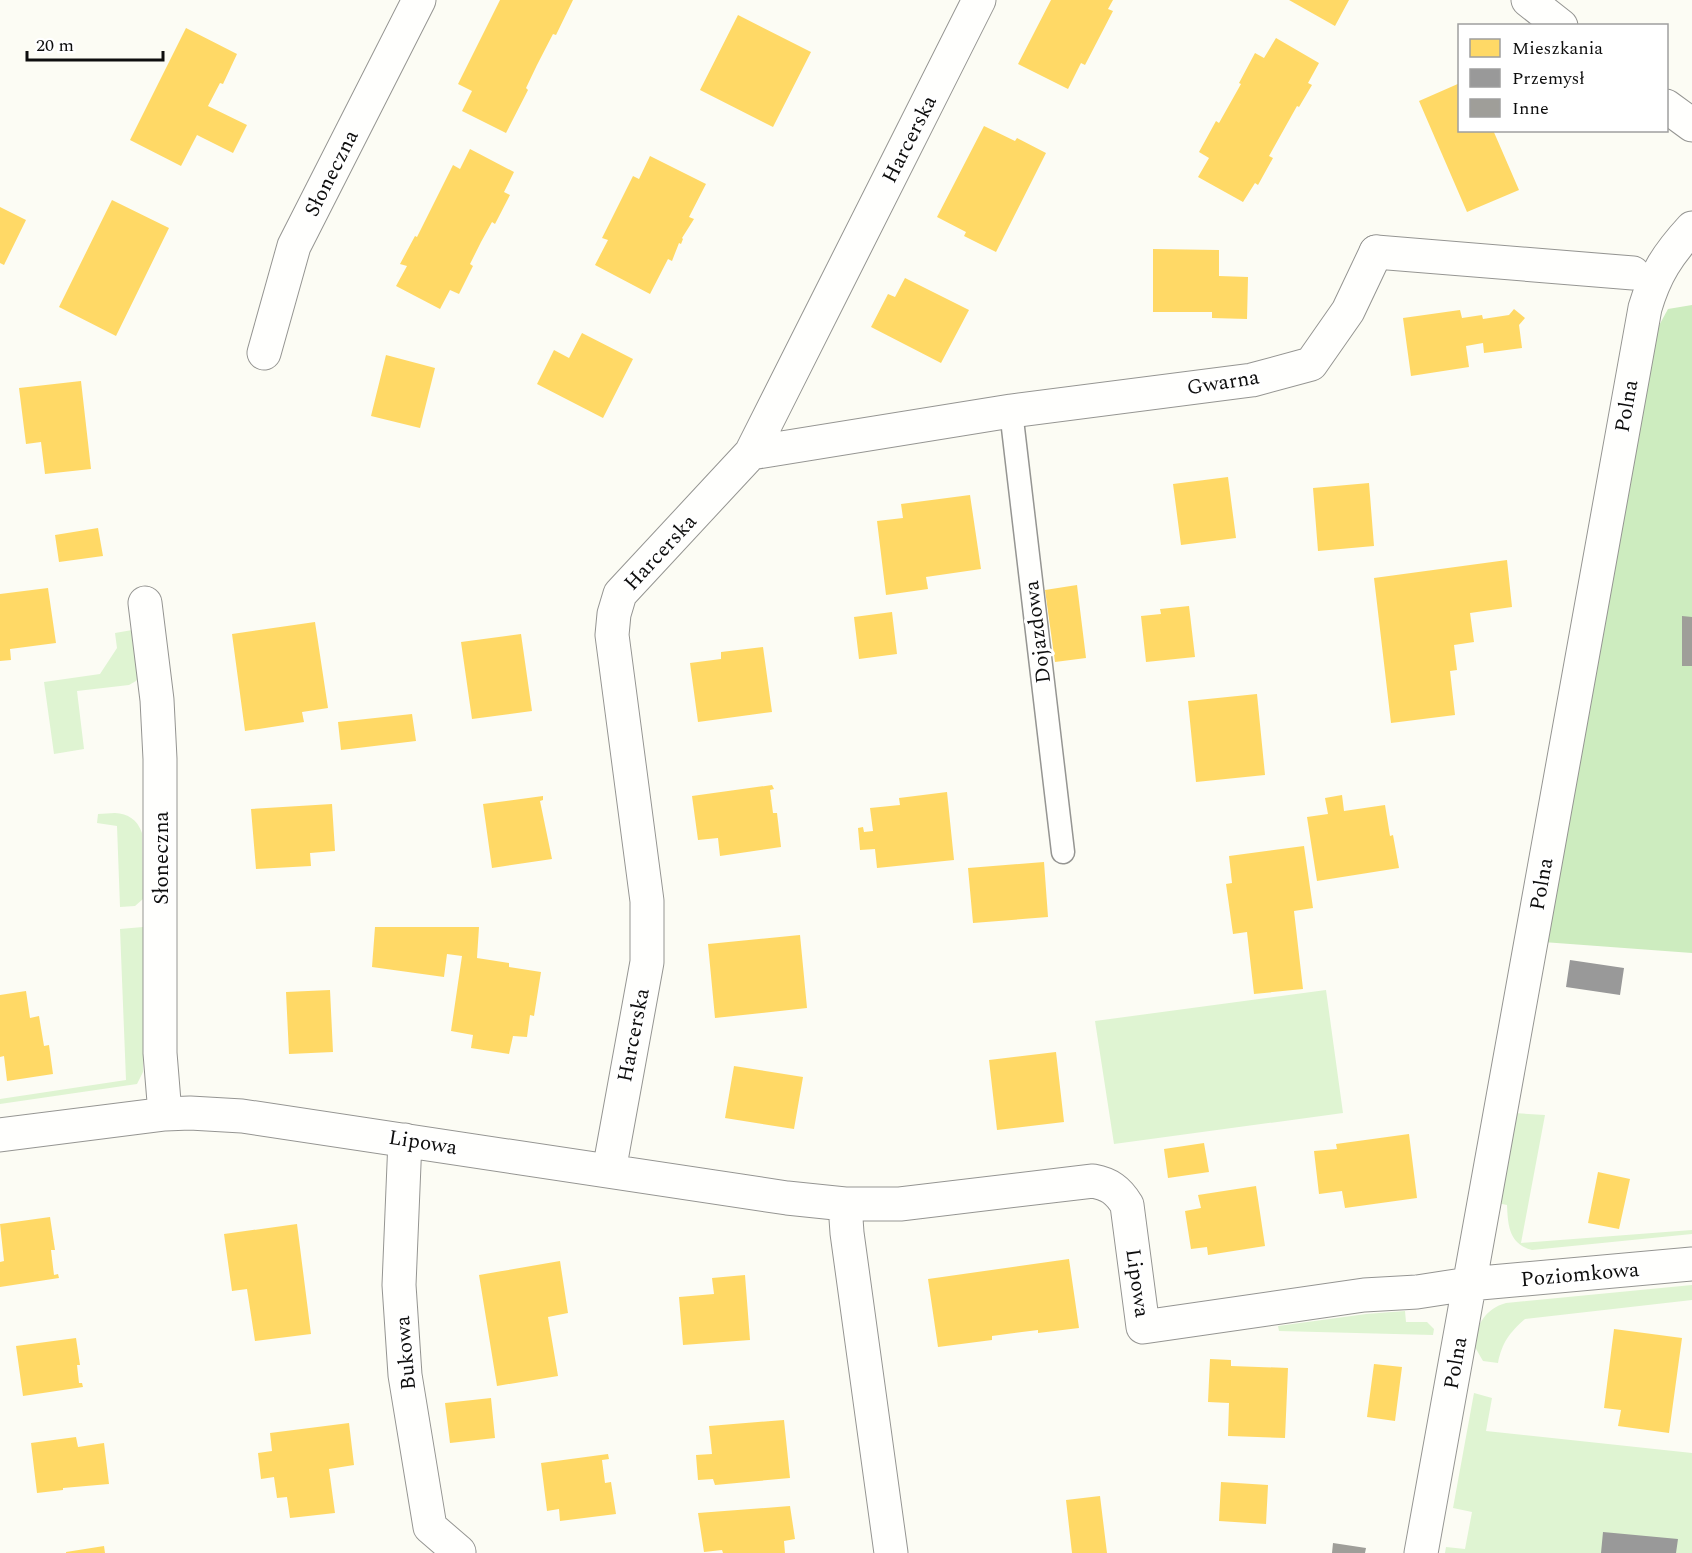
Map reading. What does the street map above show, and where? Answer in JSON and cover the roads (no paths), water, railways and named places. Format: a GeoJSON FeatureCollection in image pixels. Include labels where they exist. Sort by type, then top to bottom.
{"type":"FeatureCollection","features":[{"type":"Feature","properties":{"kind":"street","name":"Słoneczna"},"geometry":{"type":"LineString","coordinates":[[264,354],[294,246],[420,0]]}},
{"type":"Feature","properties":{"kind":"street","name":"Harcerska"},"geometry":{"type":"LineString","coordinates":[[609,1171],[647,962],[647,902],[612,635],[614,614],[621,594],[751,453],[979,0]]}},
{"type":"Feature","properties":{"kind":"street"},"geometry":{"type":"LineString","coordinates":[[1528,0],[1558,24]]}},
{"type":"Feature","properties":{"kind":"street"},"geometry":{"type":"LineString","coordinates":[[1668,107],[1692,125]]}},
{"type":"Feature","properties":{"kind":"street","name":"Polna"},"geometry":{"type":"LineString","coordinates":[[1421,1553],[1645,308],[1653,282],[1670,252],[1692,228]]}},
{"type":"Feature","properties":{"kind":"street","name":"Gwarna"},"geometry":{"type":"LineString","coordinates":[[751,453],[1011,411],[1252,380],[1311,364],[1348,310],[1376,252],[1633,273]]}},
{"type":"Feature","properties":{"kind":"street","name":"Słoneczna"},"geometry":{"type":"LineString","coordinates":[[145,603],[157,700],[160,759],[160,1053],[165,1114]]}},
{"type":"Feature","properties":{"kind":"street","name":"Lipowa"},"geometry":{"type":"LineString","coordinates":[[0,1135],[165,1114],[242,1116],[787,1198],[845,1204],[900,1204],[1077,1181],[1093,1181],[1106,1184],[1120,1193],[1127,1205],[1143,1327],[1364,1295],[1417,1292],[1469,1284]]}},
{"type":"Feature","properties":{"kind":"street","name":"Bukowa"},"geometry":{"type":"LineString","coordinates":[[405,1140],[399,1285],[405,1375],[430,1527],[459,1552]]}},
{"type":"Feature","properties":{"kind":"street"},"geometry":{"type":"LineString","coordinates":[[845,1204],[891,1553]]}},
{"type":"Feature","properties":{"kind":"street","name":"Poziomkowa"},"geometry":{"type":"LineString","coordinates":[[1469,1284],[1692,1264]]}},
{"type":"Feature","properties":{"kind":"lane","name":"Dojazdowa"},"geometry":{"type":"LineString","coordinates":[[1011,411],[1063,852]]}}]}
